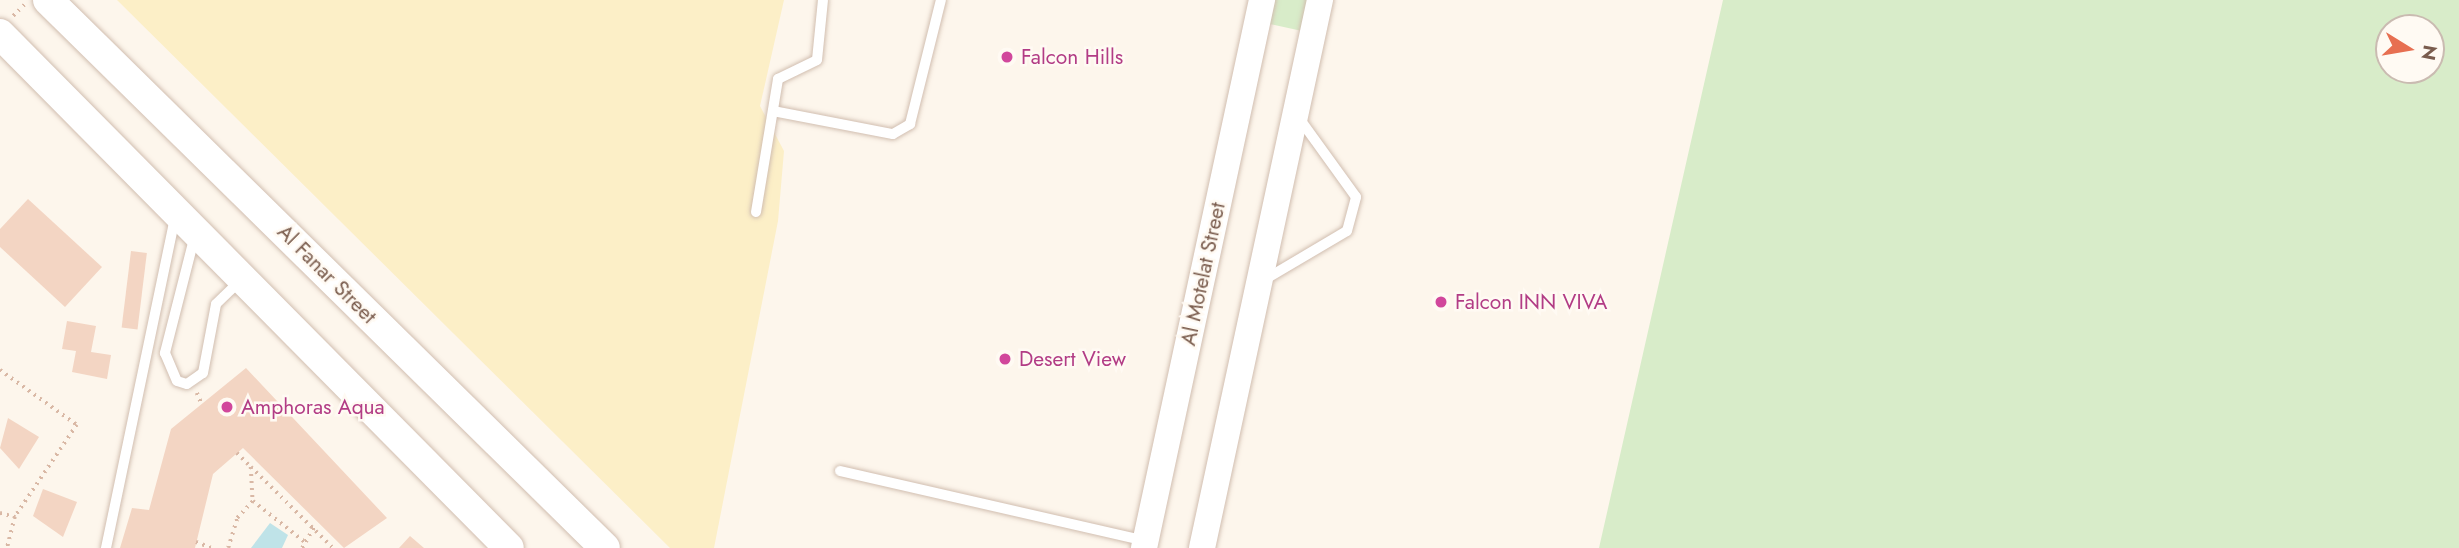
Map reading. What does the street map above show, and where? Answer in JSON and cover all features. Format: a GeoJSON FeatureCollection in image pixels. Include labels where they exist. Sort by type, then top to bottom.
{"type":"FeatureCollection","features":[{"type":"Feature","properties":{"kind":"main road","name":"Al Fanar Street"},"geometry":{"type":"LineString","coordinates":[[48,0],[605,548]]}},
{"type":"Feature","properties":{"kind":"main road"},"geometry":{"type":"LineString","coordinates":[[0,34],[509,548]]}},
{"type":"Feature","properties":{"kind":"street","name":"Al Motelat Street"},"geometry":{"type":"LineString","coordinates":[[1145,544],[1262,0]]}},
{"type":"Feature","properties":{"kind":"street"},"geometry":{"type":"LineString","coordinates":[[1202,548],[1320,0]]}},
{"type":"Feature","properties":{"kind":"lane"},"geometry":{"type":"LineString","coordinates":[[756,212],[778,79],[817,60],[823,0]]}},
{"type":"Feature","properties":{"kind":"lane"},"geometry":{"type":"LineString","coordinates":[[773,111],[893,134],[910,124],[941,0]]}},
{"type":"Feature","properties":{"kind":"lane"},"geometry":{"type":"LineString","coordinates":[[1259,284],[1347,231],[1356,197],[1295,113]]}},
{"type":"Feature","properties":{"kind":"lane"},"geometry":{"type":"LineString","coordinates":[[186,222],[165,353],[177,381],[187,384],[203,373],[216,304],[242,279]]}},
{"type":"Feature","properties":{"kind":"lane"},"geometry":{"type":"LineString","coordinates":[[106,548],[186,222]]}},
{"type":"Feature","properties":{"kind":"lane"},"geometry":{"type":"LineString","coordinates":[[839,471],[1145,544]]}},
{"type":"Feature","properties":{"kind":"path"},"geometry":{"type":"LineString","coordinates":[[0,370],[77,425],[15,517],[7,548]]}},
{"type":"Feature","properties":{"kind":"path"},"geometry":{"type":"LineString","coordinates":[[237,453],[333,548]]}},
{"type":"Feature","properties":{"kind":"path"},"geometry":{"type":"LineString","coordinates":[[228,548],[237,518],[253,501],[251,467]]}},
{"type":"Feature","properties":{"kind":"path"},"geometry":{"type":"LineString","coordinates":[[253,501],[305,542]]}},
{"type":"Feature","properties":{"kind":"path"},"geometry":{"type":"LineString","coordinates":[[0,513],[15,517]]}},
{"type":"Feature","properties":{"kind":"path"},"geometry":{"type":"LineString","coordinates":[[302,548],[314,527]]}},
{"type":"Feature","properties":{"kind":"path"},"geometry":{"type":"LineString","coordinates":[[197,542],[212,548]]}},
{"type":"Feature","properties":{"kind":"green space"},"geometry":{"type":"Polygon","coordinates":[[[1275,0],[1309,0],[1302,31],[1270,24],[1275,0]]]}},
{"type":"Feature","properties":{"kind":"green space"},"geometry":{"type":"Polygon","coordinates":[[[1723,0],[2459,0],[2459,548],[1599,548],[1723,0]]]}},
{"type":"Feature","properties":{"kind":"sand"},"geometry":{"type":"Polygon","coordinates":[[[117,0],[784,0],[760,106],[784,151],[778,221],[714,548],[670,548],[117,0]]]}},
{"type":"Feature","properties":{"kind":"water"},"geometry":{"type":"Polygon","coordinates":[[[270,523],[288,535],[282,548],[251,548],[270,523]]]}},
{"type":"Feature","properties":{"kind":"building"},"geometry":{"type":"Polygon","coordinates":[[[28,199],[102,267],[65,307],[0,247],[0,229],[28,199]]]}},
{"type":"Feature","properties":{"kind":"building"},"geometry":{"type":"Polygon","coordinates":[[[131,251],[147,253],[137,329],[122,327],[131,251]]]}},
{"type":"Feature","properties":{"kind":"building"},"geometry":{"type":"Polygon","coordinates":[[[67,321],[96,326],[91,352],[111,355],[107,379],[72,372],[76,351],[62,349],[67,321]]]}},
{"type":"Feature","properties":{"kind":"building"},"geometry":{"type":"Polygon","coordinates":[[[246,368],[387,518],[344,548],[243,448],[213,474],[195,548],[120,548],[132,508],[149,510],[171,429],[246,368]]]}},
{"type":"Feature","properties":{"kind":"building"},"geometry":{"type":"Polygon","coordinates":[[[8,418],[39,437],[19,469],[0,448],[8,418]]]}},
{"type":"Feature","properties":{"kind":"building"},"geometry":{"type":"Polygon","coordinates":[[[43,489],[77,502],[63,537],[33,516],[43,489]]]}},
{"type":"Feature","properties":{"kind":"building"},"geometry":{"type":"Polygon","coordinates":[[[410,536],[424,548],[399,548],[410,536]]]}},
{"type":"Feature","properties":{"kind":"place","name":"Falcon Hills"},"geometry":{"type":"Point","coordinates":[1007,57]}},
{"type":"Feature","properties":{"kind":"place","name":"Falcon INN VIVA"},"geometry":{"type":"Point","coordinates":[1441,302]}},
{"type":"Feature","properties":{"kind":"place","name":"Desert View"},"geometry":{"type":"Point","coordinates":[1005,359]}},
{"type":"Feature","properties":{"kind":"place","name":"Amphoras Aqua"},"geometry":{"type":"Point","coordinates":[227,407]}}]}
